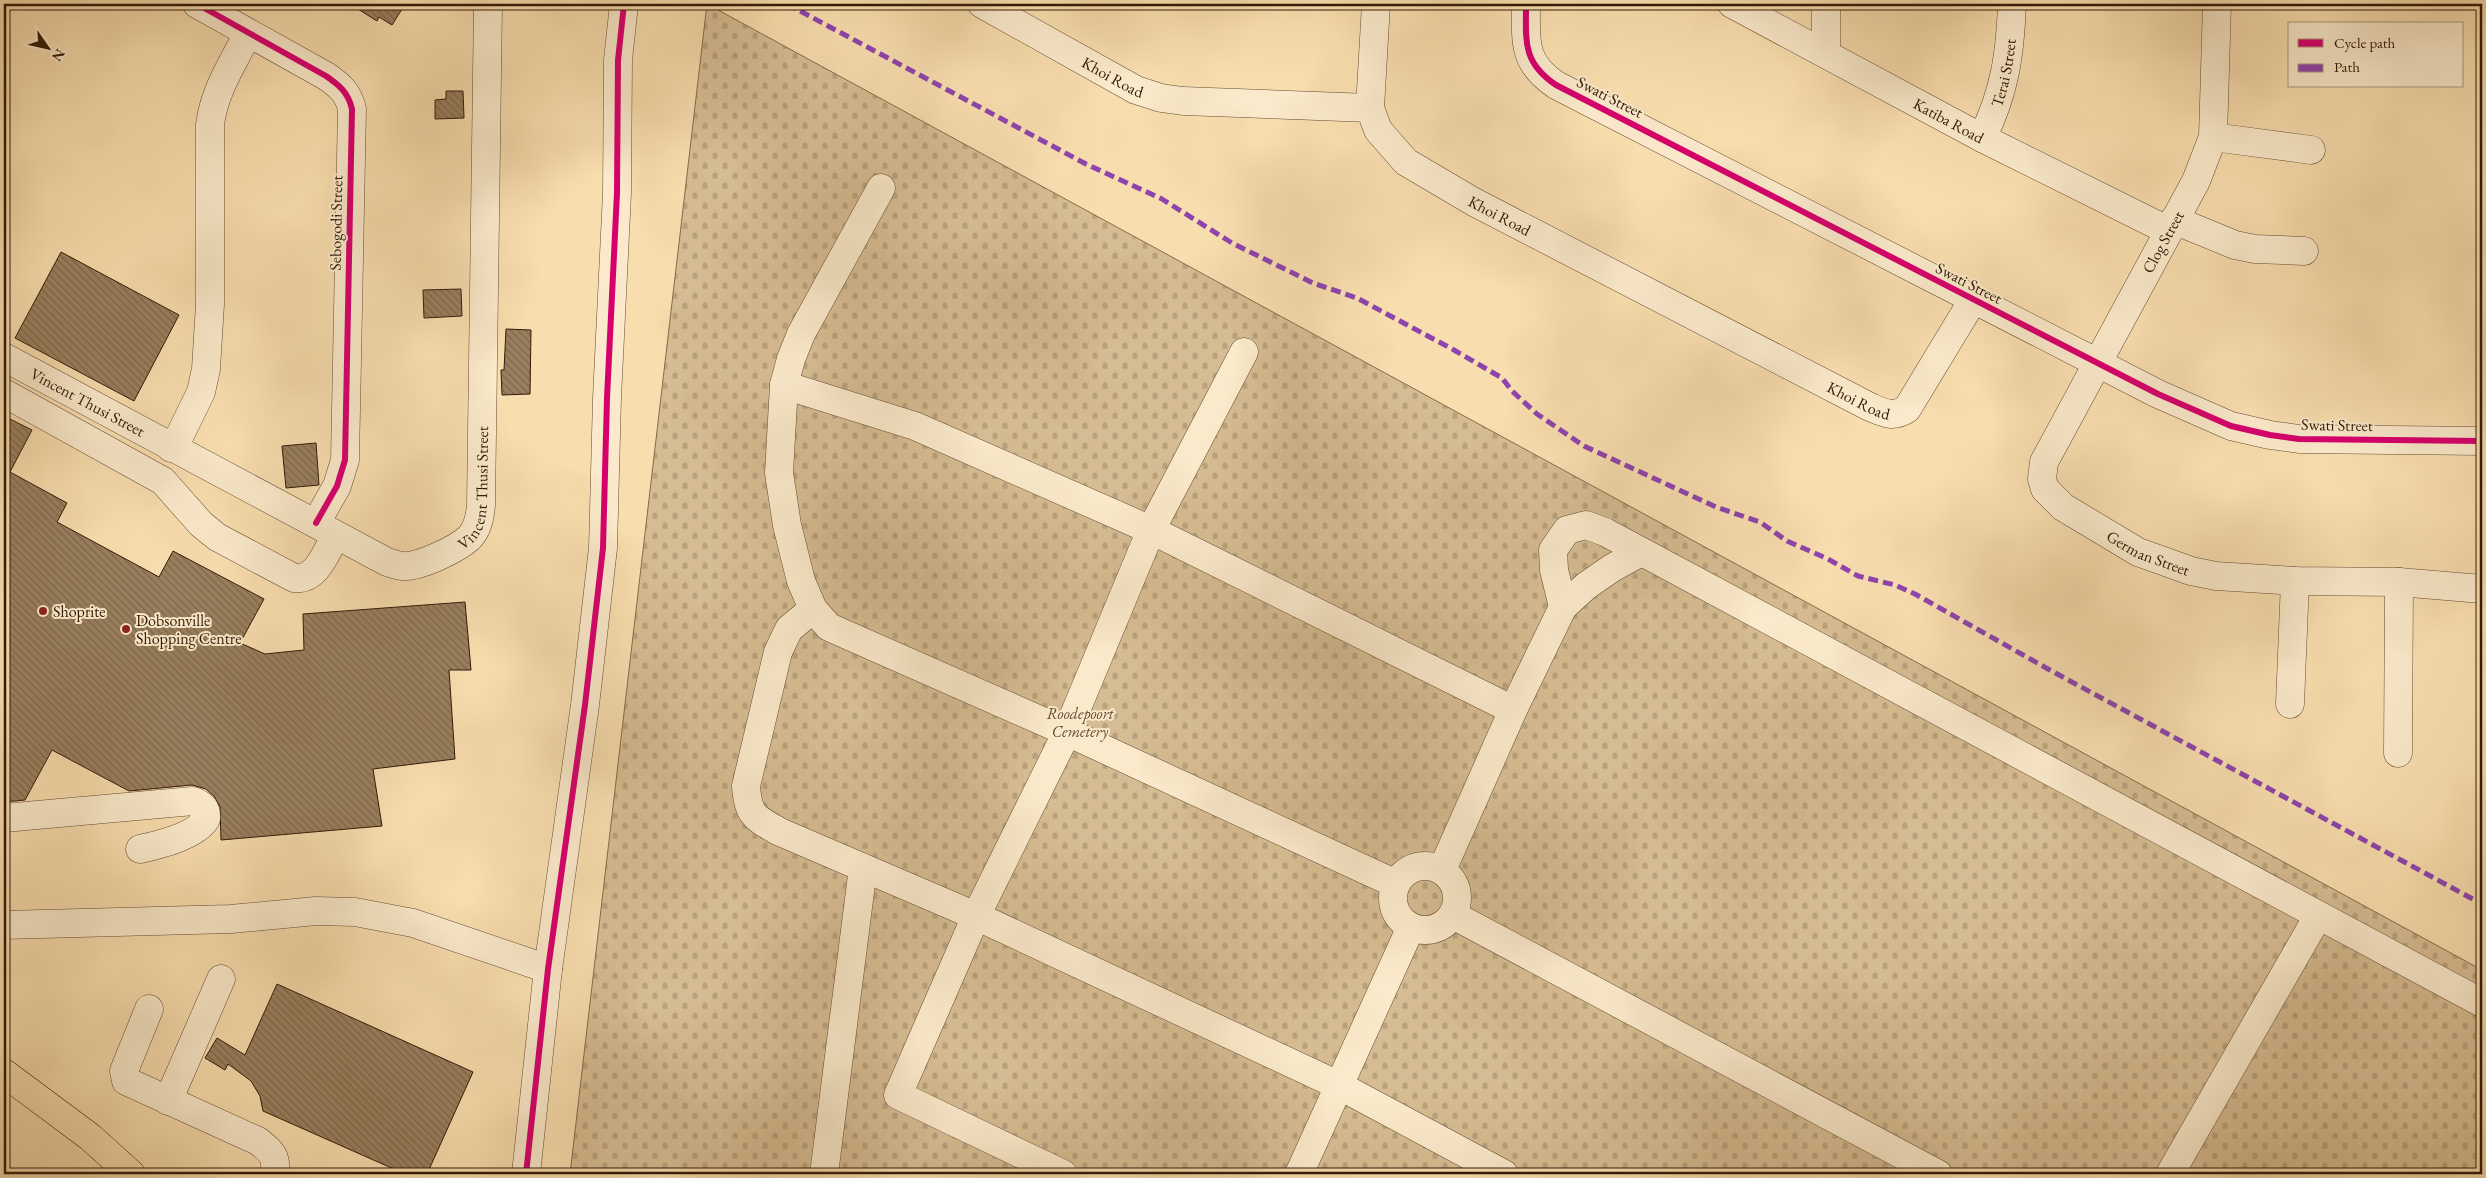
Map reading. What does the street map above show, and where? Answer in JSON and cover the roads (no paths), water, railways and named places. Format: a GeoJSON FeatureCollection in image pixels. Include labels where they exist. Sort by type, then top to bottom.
{"type":"FeatureCollection","features":[{"type":"Feature","properties":{"kind":"main road"},"geometry":{"type":"LineString","coordinates":[[4,1073],[90,1137],[131,1174]]}},
{"type":"Feature","properties":{"kind":"street","name":"Sebogodi Street"},"geometry":{"type":"LineString","coordinates":[[4,393],[163,481],[201,524],[218,537],[294,578],[302,579],[310,576],[320,563],[326,529],[345,460],[352,109],[350,100],[340,86],[196,4]]}},
{"type":"Feature","properties":{"kind":"street","name":"Vincent Thusi Street"},"geometry":{"type":"LineString","coordinates":[[4,357],[386,562],[411,566],[460,544],[469,537],[478,523],[481,505],[488,4]]}},
{"type":"Feature","properties":{"kind":"street"},"geometry":{"type":"LineString","coordinates":[[526,1174],[548,969],[603,548],[607,398],[617,193],[618,60],[624,4]]}},
{"type":"Feature","properties":{"kind":"street","name":"Khoi Road"},"geometry":{"type":"LineString","coordinates":[[982,4],[1136,90],[1161,98],[1183,101],[1370,108],[1378,130],[1389,145],[1406,162],[1434,180],[1700,321],[1890,415],[1899,414],[1913,401],[1973,300]]}},
{"type":"Feature","properties":{"kind":"street"},"geometry":{"type":"LineString","coordinates":[[1370,108],[1376,4]]}},
{"type":"Feature","properties":{"kind":"street","name":"Swati Street"},"geometry":{"type":"LineString","coordinates":[[1526,4],[1527,50],[1534,66],[1550,80],[2096,364],[2193,411],[2231,426],[2270,435],[2324,440],[2482,441]]}},
{"type":"Feature","properties":{"kind":"street","name":"Katiba Road"},"geometry":{"type":"LineString","coordinates":[[1732,4],[1982,138],[2172,225],[2235,245],[2256,249],[2304,251]]}},
{"type":"Feature","properties":{"kind":"street"},"geometry":{"type":"LineString","coordinates":[[1826,4],[1826,54]]}},
{"type":"Feature","properties":{"kind":"street","name":"Terai Street"},"geometry":{"type":"LineString","coordinates":[[1982,138],[1999,99],[2005,78],[2009,59],[2012,4]]}},
{"type":"Feature","properties":{"kind":"street","name":"Clog Street"},"geometry":{"type":"LineString","coordinates":[[2044,462],[2203,166],[2213,137],[2217,4]]}},
{"type":"Feature","properties":{"kind":"street"},"geometry":{"type":"LineString","coordinates":[[171,448],[180,436],[200,392],[206,369],[210,304],[210,134],[212,108],[216,95],[248,33]]}},
{"type":"Feature","properties":{"kind":"street"},"geometry":{"type":"LineString","coordinates":[[2213,137],[2311,150]]}},
{"type":"Feature","properties":{"kind":"street"},"geometry":{"type":"LineString","coordinates":[[881,188],[801,334],[790,359],[784,384],[779,472],[794,557],[813,609],[829,627],[1067,732],[1396,884]]}},
{"type":"Feature","properties":{"kind":"street"},"geometry":{"type":"LineString","coordinates":[[1062,1174],[898,1095],[976,916],[1067,732],[1151,530],[1244,352]]}},
{"type":"Feature","properties":{"kind":"street"},"geometry":{"type":"LineString","coordinates":[[784,384],[915,426],[1151,530],[1513,710]]}},
{"type":"Feature","properties":{"kind":"street","name":"German Street"},"geometry":{"type":"LineString","coordinates":[[2044,462],[2042,479],[2044,489],[2051,498],[2138,552],[2191,572],[2216,576],[2295,581],[2399,582],[2482,589]]}},
{"type":"Feature","properties":{"kind":"street"},"geometry":{"type":"LineString","coordinates":[[1563,607],[1554,570],[1553,550],[1567,530],[1586,525],[1605,532],[2482,1004]]}},
{"type":"Feature","properties":{"kind":"street"},"geometry":{"type":"LineString","coordinates":[[1442,870],[1513,710],[1563,607],[1586,586],[1612,568],[1641,552]]}},
{"type":"Feature","properties":{"kind":"street"},"geometry":{"type":"LineString","coordinates":[[2290,704],[2295,581]]}},
{"type":"Feature","properties":{"kind":"street"},"geometry":{"type":"LineString","coordinates":[[2398,753],[2399,582]]}},
{"type":"Feature","properties":{"kind":"street"},"geometry":{"type":"LineString","coordinates":[[813,609],[789,629],[778,652],[746,786],[747,806],[758,820],[780,832],[976,916],[1340,1086],[1504,1174]]}},
{"type":"Feature","properties":{"kind":"street"},"geometry":{"type":"LineString","coordinates":[[4,818],[193,801],[202,804],[205,809],[206,819],[196,828],[166,843],[140,849]]}},
{"type":"Feature","properties":{"kind":"street"},"geometry":{"type":"LineString","coordinates":[[1432,866],[1442,870],[1455,885],[1457,901],[1452,915],[1438,928],[1429,930],[1411,927],[1402,921],[1393,904],[1396,884],[1402,875],[1416,868],[1432,866]]}},
{"type":"Feature","properties":{"kind":"street"},"geometry":{"type":"LineString","coordinates":[[824,1174],[863,868]]}},
{"type":"Feature","properties":{"kind":"street"},"geometry":{"type":"LineString","coordinates":[[4,924],[231,919],[316,911],[354,912],[413,923],[548,969]]}},
{"type":"Feature","properties":{"kind":"street"},"geometry":{"type":"LineString","coordinates":[[1452,915],[1938,1174]]}},
{"type":"Feature","properties":{"kind":"street"},"geometry":{"type":"LineString","coordinates":[[2170,1174],[2318,916]]}},
{"type":"Feature","properties":{"kind":"street"},"geometry":{"type":"LineString","coordinates":[[1299,1174],[1411,927]]}},
{"type":"Feature","properties":{"kind":"street"},"geometry":{"type":"LineString","coordinates":[[168,1101],[220,980]]}},
{"type":"Feature","properties":{"kind":"street"},"geometry":{"type":"LineString","coordinates":[[149,1009],[124,1071],[124,1077],[129,1084],[258,1141],[275,1156],[274,1174]]}},
{"type":"Feature","properties":{"kind":"place","name":"Shoprite"},"geometry":{"type":"Point","coordinates":[43,611]}},
{"type":"Feature","properties":{"kind":"place","name":"Dobsonville Shopping Centre"},"geometry":{"type":"Point","coordinates":[126,629]}},
{"type":"Feature","properties":{"kind":"park label","name":"Roodepoort Cemetery"},"geometry":{"type":"Point","coordinates":[1080,722]}}]}
